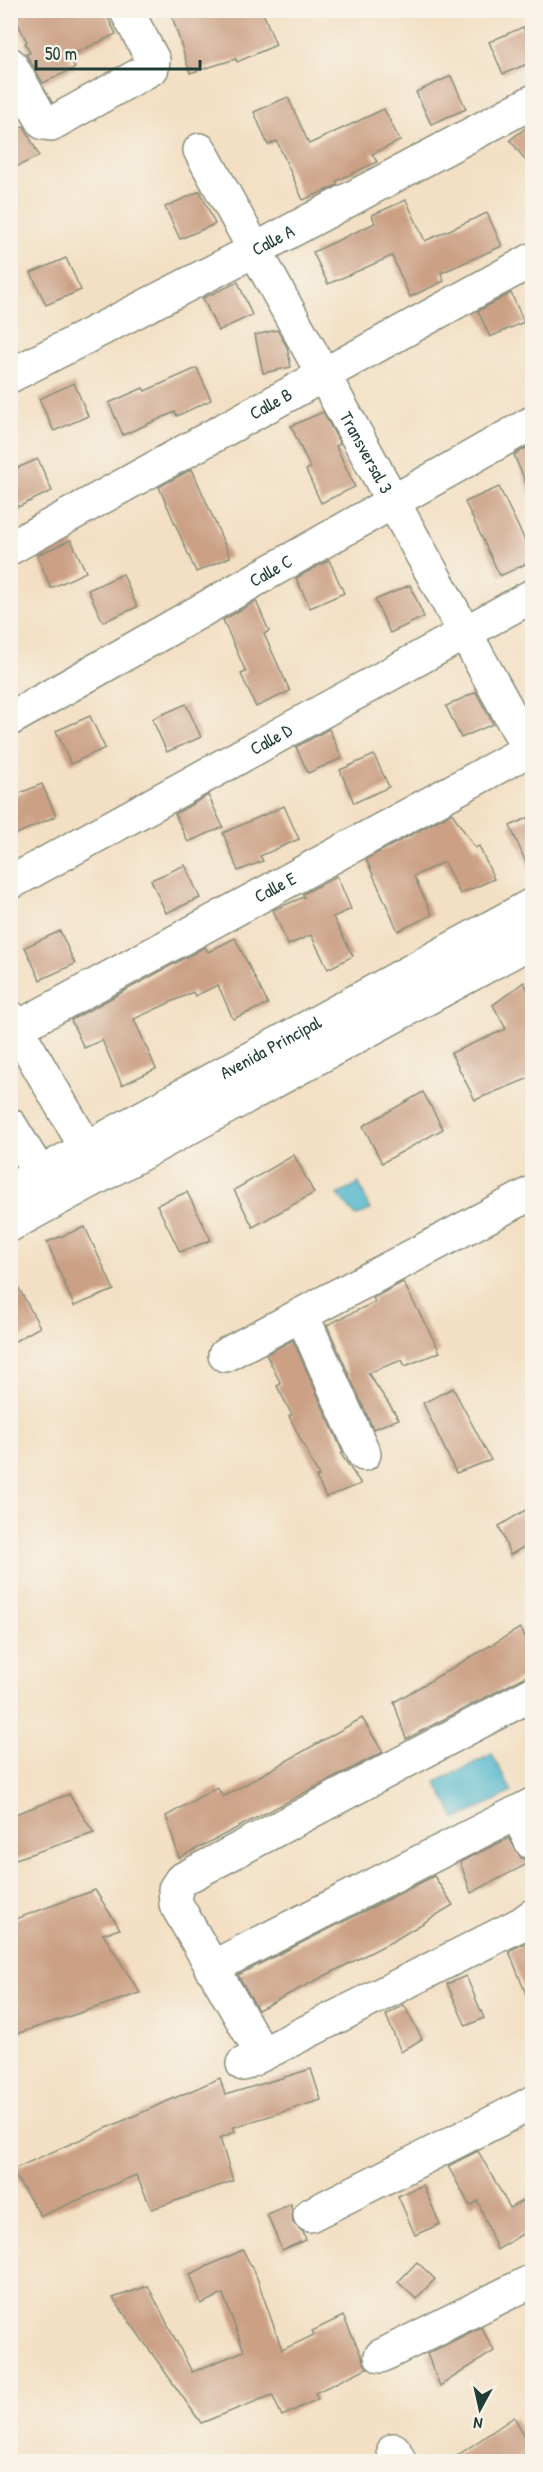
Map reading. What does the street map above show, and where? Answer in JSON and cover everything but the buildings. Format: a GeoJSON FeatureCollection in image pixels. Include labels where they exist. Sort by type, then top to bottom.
{"type":"FeatureCollection","features":[{"type":"Feature","properties":{"kind":"street"},"geometry":{"type":"LineString","coordinates":[[10,64],[44,123],[51,124],[152,68],[153,60],[126,10]]}},
{"type":"Feature","properties":{"kind":"street","name":"Calle A"},"geometry":{"type":"LineString","coordinates":[[10,376],[255,250],[532,102]]}},
{"type":"Feature","properties":{"kind":"street","name":"Transversal 3"},"geometry":{"type":"LineString","coordinates":[[200,150],[531,751]]}},
{"type":"Feature","properties":{"kind":"street","name":"Calle B"},"geometry":{"type":"LineString","coordinates":[[10,548],[532,260]]}},
{"type":"Feature","properties":{"kind":"street","name":"Calle C"},"geometry":{"type":"LineString","coordinates":[[10,718],[532,423]]}},
{"type":"Feature","properties":{"kind":"street","name":"Calle D"},"geometry":{"type":"LineString","coordinates":[[10,884],[532,597]]}},
{"type":"Feature","properties":{"kind":"street","name":"Calle E"},"geometry":{"type":"LineString","coordinates":[[14,1023],[531,751]]}},
{"type":"Feature","properties":{"kind":"street","name":"Avenida Principal"},"geometry":{"type":"LineString","coordinates":[[10,1190],[532,905]]}},
{"type":"Feature","properties":{"kind":"street","name":"Avenida Principal"},"geometry":{"type":"LineString","coordinates":[[10,1225],[532,941]]}},
{"type":"Feature","properties":{"kind":"street"},"geometry":{"type":"LineString","coordinates":[[14,1023],[87,1149]]}},
{"type":"Feature","properties":{"kind":"street"},"geometry":{"type":"LineString","coordinates":[[10,1125],[40,1174]]}},
{"type":"Feature","properties":{"kind":"street"},"geometry":{"type":"LineString","coordinates":[[225,1355],[532,1192]]}},
{"type":"Feature","properties":{"kind":"street"},"geometry":{"type":"LineString","coordinates":[[302,1315],[364,1454]]}},
{"type":"Feature","properties":{"kind":"street"},"geometry":{"type":"LineString","coordinates":[[532,1694],[181,1880],[175,1889],[176,1904],[211,1968],[253,2059],[532,1918]]}},
{"type":"Feature","properties":{"kind":"street"},"geometry":{"type":"LineString","coordinates":[[211,1968],[525,1809],[532,1843]]}},
{"type":"Feature","properties":{"kind":"street"},"geometry":{"type":"LineString","coordinates":[[310,2215],[532,2103]]}},
{"type":"Feature","properties":{"kind":"street"},"geometry":{"type":"LineString","coordinates":[[381,2356],[532,2281]]}},
{"type":"Feature","properties":{"kind":"water"},"geometry":{"type":"Polygon","coordinates":[[[359,1183],[370,1210],[356,1216],[338,1195],[359,1183]]]}},
{"type":"Feature","properties":{"kind":"water"},"geometry":{"type":"Polygon","coordinates":[[[492,1754],[512,1792],[456,1820],[436,1782],[492,1754]]]}}]}
